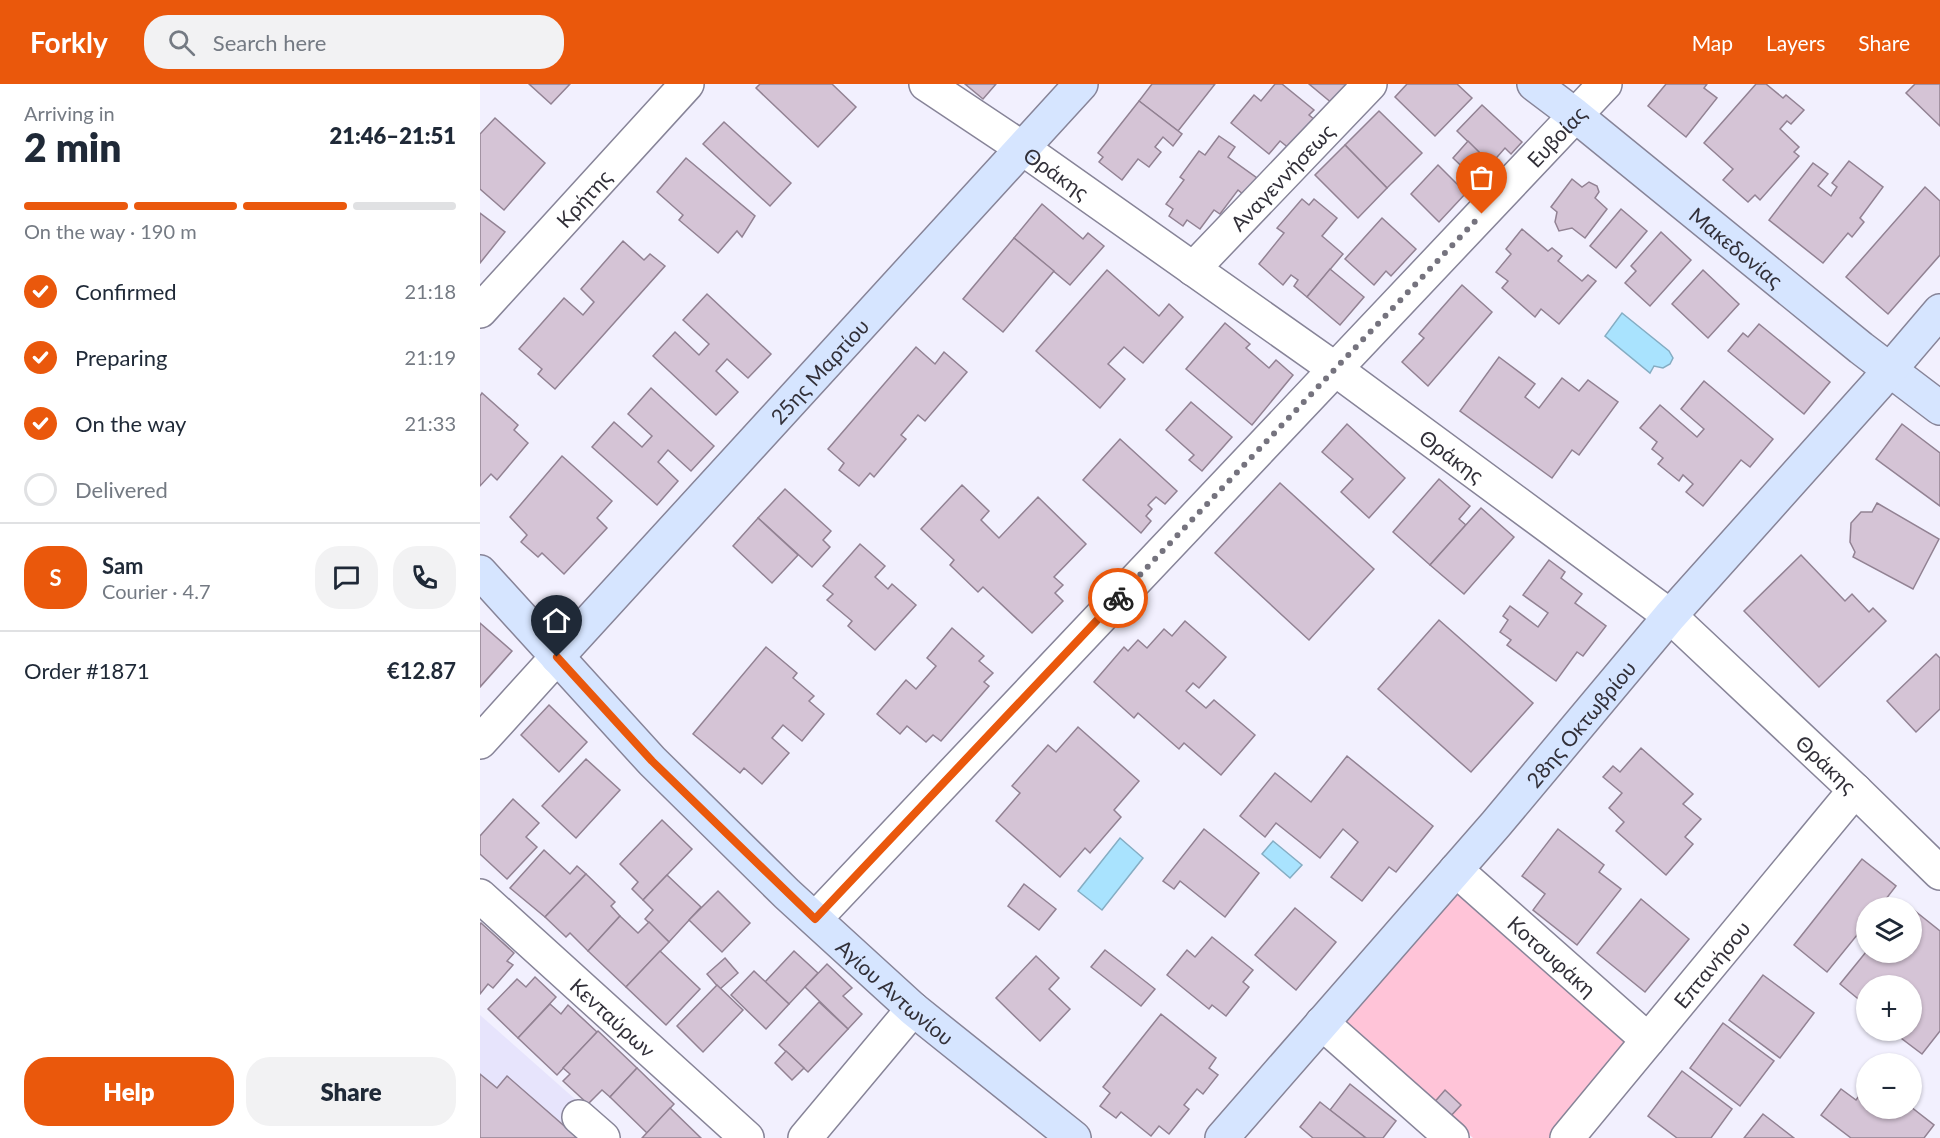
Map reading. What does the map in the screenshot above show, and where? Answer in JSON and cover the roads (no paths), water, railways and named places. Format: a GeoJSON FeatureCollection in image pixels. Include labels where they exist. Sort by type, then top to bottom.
{"type":"FeatureCollection","features":[{"type":"Feature","properties":{"kind":"street","name":"Κρήτης"},"geometry":{"type":"LineString","coordinates":[[480,311],[687,84]]}},
{"type":"Feature","properties":{"kind":"street","name":"Θράκης"},"geometry":{"type":"LineString","coordinates":[[926,84],[1022,148],[1335,369],[1670,616],[1940,873]]}},
{"type":"Feature","properties":{"kind":"street","name":"25ης Μαρτίου"},"geometry":{"type":"LineString","coordinates":[[557,657],[1081,84]]}},
{"type":"Feature","properties":{"kind":"street","name":"Αναγεννήσεως"},"geometry":{"type":"LineString","coordinates":[[1193,269],[1370,84]]}},
{"type":"Feature","properties":{"kind":"street","name":"Μακεδονίας"},"geometry":{"type":"LineString","coordinates":[[1534,84],[1940,408]]}},
{"type":"Feature","properties":{"kind":"street","name":"Ευβοίας"},"geometry":{"type":"LineString","coordinates":[[815,919],[1605,84]]}},
{"type":"Feature","properties":{"kind":"street","name":"28ης Οκτωβρίου"},"geometry":{"type":"LineString","coordinates":[[1222,1138],[1456,870],[1670,616],[1940,311]]}},
{"type":"Feature","properties":{"kind":"street","name":"Αγίου Αντωνίου"},"geometry":{"type":"LineString","coordinates":[[480,572],[652,761],[815,919],[913,1009],[1074,1138]]}},
{"type":"Feature","properties":{"kind":"street"},"geometry":{"type":"LineString","coordinates":[[480,742],[557,657]]}},
{"type":"Feature","properties":{"kind":"street","name":"Επτανήσου"},"geometry":{"type":"LineString","coordinates":[[1568,1138],[1855,790]]}},
{"type":"Feature","properties":{"kind":"street","name":"Κοτσυφάκη"},"geometry":{"type":"LineString","coordinates":[[1456,870],[1648,1040]]}},
{"type":"Feature","properties":{"kind":"street","name":"Κενταύρων"},"geometry":{"type":"LineString","coordinates":[[480,896],[747,1138]]}},
{"type":"Feature","properties":{"kind":"street"},"geometry":{"type":"LineString","coordinates":[[805,1138],[913,1009]]}},
{"type":"Feature","properties":{"kind":"street"},"geometry":{"type":"LineString","coordinates":[[1322,1023],[1452,1138]]}},
{"type":"Feature","properties":{"kind":"water"},"geometry":{"type":"Polygon","coordinates":[[[1622,313],[1669,351],[1673,358],[1670,364],[1663,368],[1654,366],[1650,373],[1605,336],[1622,313]]]}},
{"type":"Feature","properties":{"kind":"water"},"geometry":{"type":"Polygon","coordinates":[[[1120,838],[1143,858],[1102,910],[1078,891],[1120,838]]]}},
{"type":"Feature","properties":{"kind":"water"},"geometry":{"type":"Polygon","coordinates":[[[1273,841],[1302,865],[1290,878],[1262,854],[1273,841]]]}}]}
